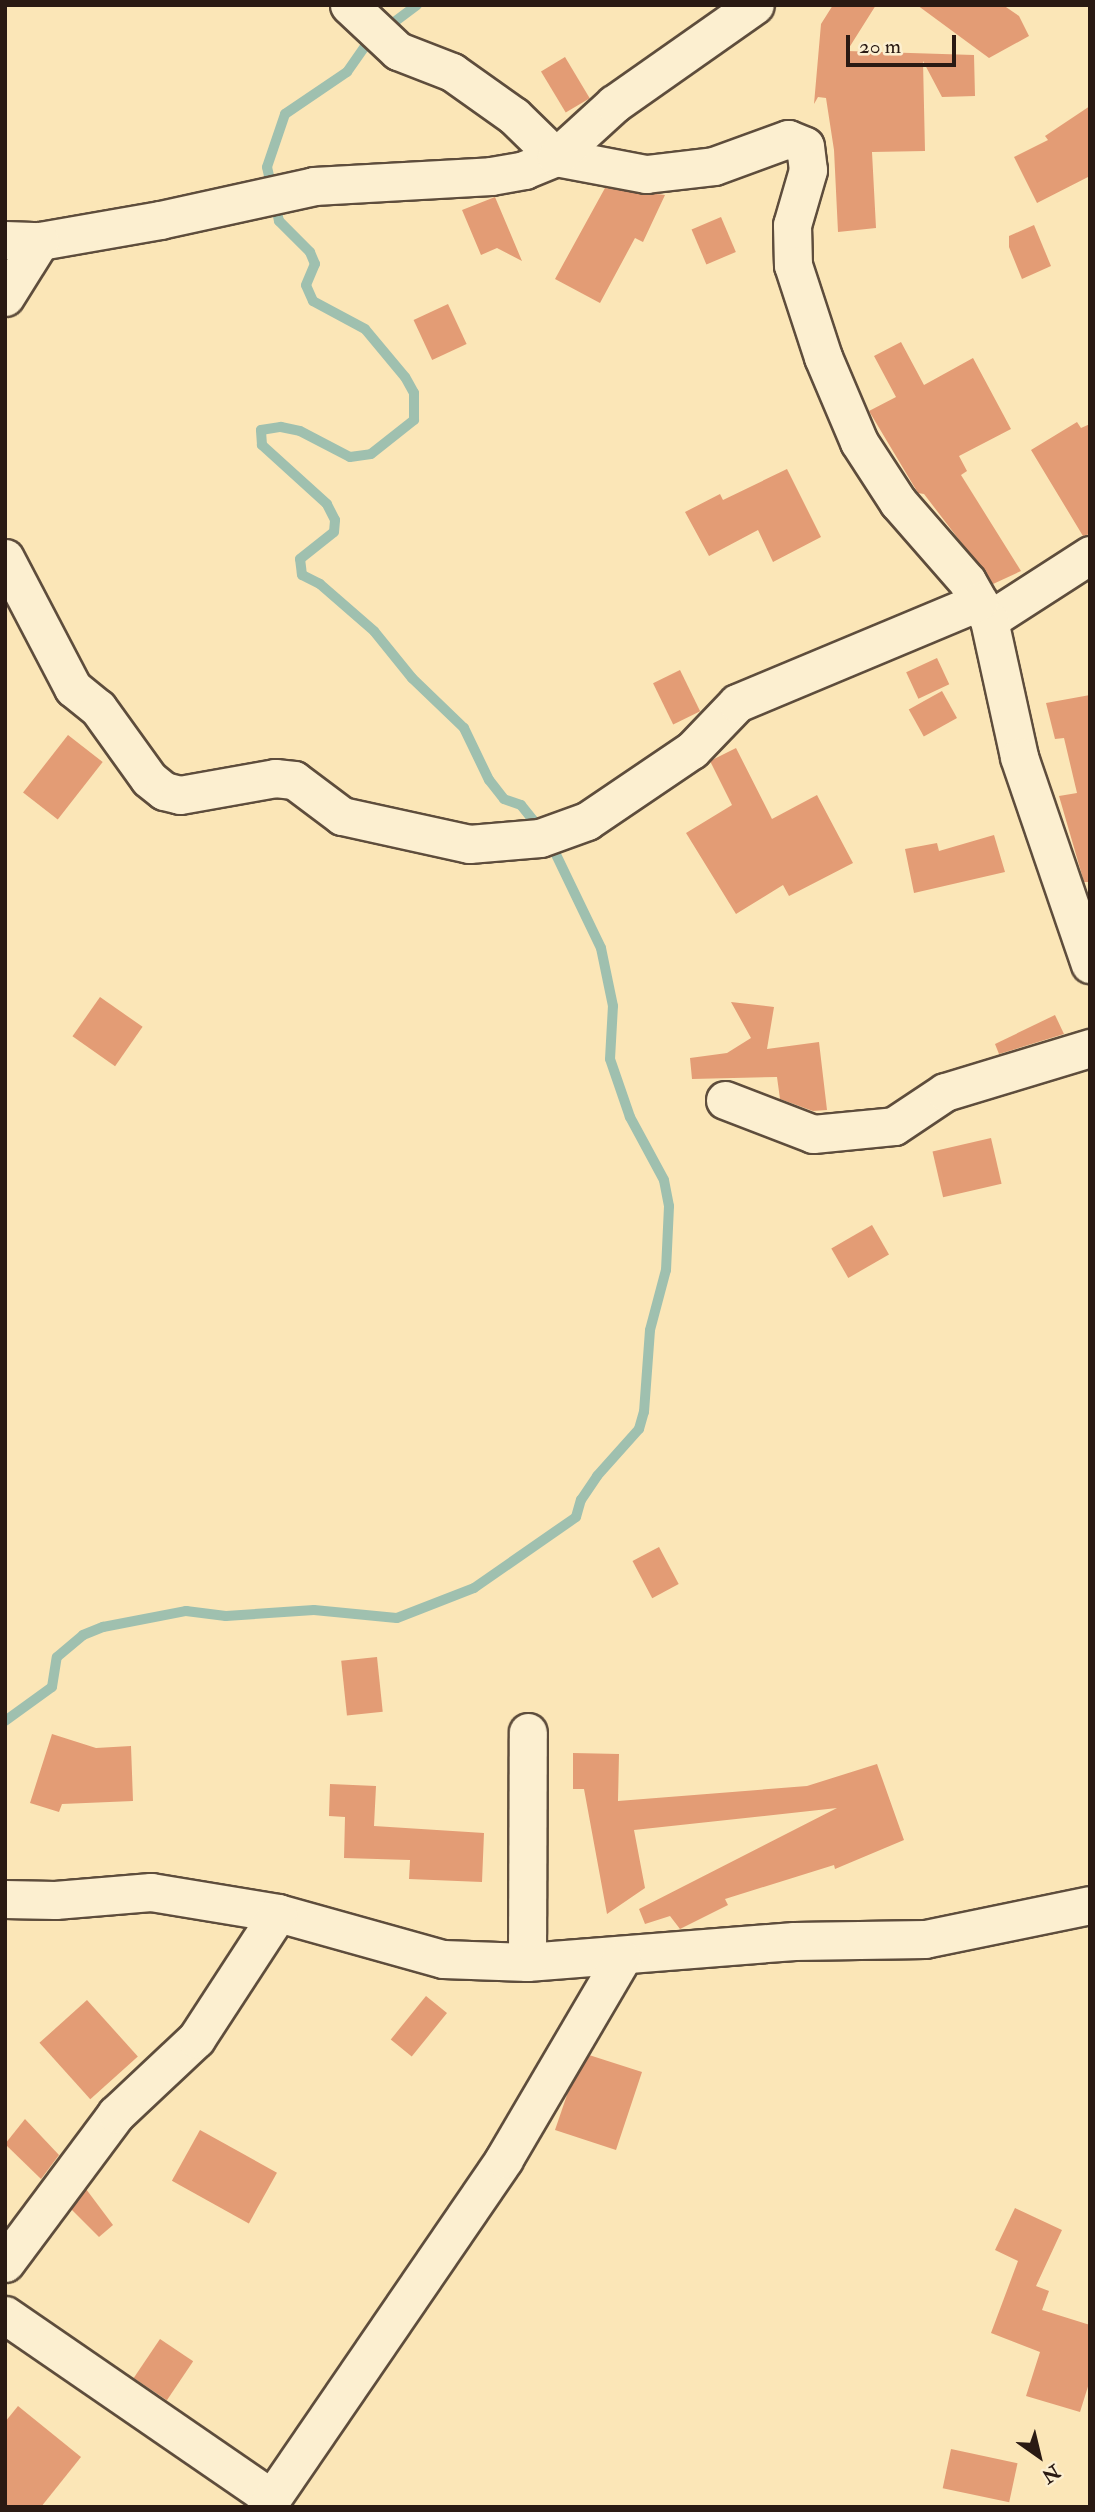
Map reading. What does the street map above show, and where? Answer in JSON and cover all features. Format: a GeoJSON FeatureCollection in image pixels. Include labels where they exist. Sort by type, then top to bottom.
{"type":"FeatureCollection","features":[{"type":"Feature","properties":{"kind":"street"},"geometry":{"type":"LineString","coordinates":[[349,5],[398,51],[452,72],[514,116],[556,157],[646,174],[714,166],[788,139],[805,146],[808,170],[792,225],[793,265],[823,357],[859,442],[898,502],[949,559],[984,611],[1019,757],[1090,964]]}},
{"type":"Feature","properties":{"kind":"street"},"geometry":{"type":"LineString","coordinates":[[5,297],[23,240],[314,186],[491,176],[524,170],[556,157],[614,104],[755,5]]}},
{"type":"Feature","properties":{"kind":"street"},"geometry":{"type":"LineString","coordinates":[[5,558],[73,688],[98,708],[149,779],[164,790],[180,794],[275,778],[294,780],[342,816],[469,844],[540,838],[587,821],[692,750],[737,703],[984,611],[1090,555]]}},
{"type":"Feature","properties":{"kind":"street"},"geometry":{"type":"LineString","coordinates":[[725,1100],[813,1134],[894,1126],[945,1092],[1090,1048]]}},
{"type":"Feature","properties":{"kind":"street"},"geometry":{"type":"LineString","coordinates":[[527,1962],[528,1732]]}},
{"type":"Feature","properties":{"kind":"street"},"geometry":{"type":"LineString","coordinates":[[5,1899],[55,1900],[151,1892],[278,1913],[443,1959],[527,1962],[622,1958],[794,1941],[925,1939],[1090,1905]]}},
{"type":"Feature","properties":{"kind":"street"},"geometry":{"type":"LineString","coordinates":[[5,2263],[116,2114],[195,2039],[278,1913]]}},
{"type":"Feature","properties":{"kind":"street"},"geometry":{"type":"LineString","coordinates":[[5,2315],[268,2502],[504,2159],[622,1958]]}},
{"type":"Feature","properties":{"kind":"building"},"geometry":{"type":"Polygon","coordinates":[[[833,5],[876,5],[847,51],[974,55],[975,96],[942,97],[923,61],[925,151],[872,152],[876,228],[838,232],[834,150],[826,98],[818,97],[814,104],[821,24],[833,5]]]}},
{"type":"Feature","properties":{"kind":"building"},"geometry":{"type":"Polygon","coordinates":[[[917,5],[1003,5],[1019,16],[1029,36],[989,58],[917,5]]]}},
{"type":"Feature","properties":{"kind":"building"},"geometry":{"type":"Polygon","coordinates":[[[565,57],[590,98],[566,113],[541,71],[565,57]]]}},
{"type":"Feature","properties":{"kind":"building"},"geometry":{"type":"Polygon","coordinates":[[[1090,106],[1090,176],[1037,203],[1014,157],[1048,140],[1045,136],[1090,106]]]}},
{"type":"Feature","properties":{"kind":"building"},"geometry":{"type":"Polygon","coordinates":[[[605,188],[665,195],[643,242],[635,238],[600,303],[555,279],[605,188]]]}},
{"type":"Feature","properties":{"kind":"building"},"geometry":{"type":"Polygon","coordinates":[[[495,197],[522,261],[497,248],[481,255],[462,210],[495,197]]]}},
{"type":"Feature","properties":{"kind":"building"},"geometry":{"type":"Polygon","coordinates":[[[721,217],[736,252],[706,264],[692,230],[721,217]]]}},
{"type":"Feature","properties":{"kind":"building"},"geometry":{"type":"Polygon","coordinates":[[[1034,225],[1051,266],[1022,279],[1009,247],[1009,236],[1034,225]]]}},
{"type":"Feature","properties":{"kind":"building"},"geometry":{"type":"Polygon","coordinates":[[[448,304],[467,344],[432,360],[414,320],[448,304]]]}},
{"type":"Feature","properties":{"kind":"building"},"geometry":{"type":"Polygon","coordinates":[[[901,342],[924,385],[973,358],[1011,429],[959,456],[967,471],[961,475],[1021,571],[993,584],[924,494],[918,493],[869,411],[896,397],[874,356],[901,342]]]}},
{"type":"Feature","properties":{"kind":"building"},"geometry":{"type":"Polygon","coordinates":[[[1077,422],[1081,428],[1090,424],[1090,534],[1083,536],[1031,450],[1077,422]]]}},
{"type":"Feature","properties":{"kind":"building"},"geometry":{"type":"Polygon","coordinates":[[[787,469],[821,537],[773,562],[758,530],[709,556],[685,512],[720,494],[723,500],[787,469]]]}},
{"type":"Feature","properties":{"kind":"building"},"geometry":{"type":"Polygon","coordinates":[[[937,658],[949,684],[918,699],[906,672],[937,658]]]}},
{"type":"Feature","properties":{"kind":"building"},"geometry":{"type":"Polygon","coordinates":[[[680,670],[700,711],[673,724],[653,683],[680,670]]]}},
{"type":"Feature","properties":{"kind":"building"},"geometry":{"type":"Polygon","coordinates":[[[942,691],[957,718],[924,737],[909,709],[942,691]]]}},
{"type":"Feature","properties":{"kind":"building"},"geometry":{"type":"Polygon","coordinates":[[[1090,695],[1090,882],[1084,882],[1059,796],[1077,793],[1064,738],[1055,739],[1046,703],[1090,695]]]}},
{"type":"Feature","properties":{"kind":"building"},"geometry":{"type":"Polygon","coordinates":[[[68,735],[103,762],[58,820],[23,793],[68,735]]]}},
{"type":"Feature","properties":{"kind":"building"},"geometry":{"type":"Polygon","coordinates":[[[736,748],[772,819],[817,795],[853,863],[789,896],[783,885],[736,914],[686,833],[732,805],[710,761],[736,748]]]}},
{"type":"Feature","properties":{"kind":"building"},"geometry":{"type":"Polygon","coordinates":[[[994,835],[1005,872],[914,893],[905,849],[937,843],[939,851],[994,835]]]}},
{"type":"Feature","properties":{"kind":"building"},"geometry":{"type":"Polygon","coordinates":[[[100,997],[143,1027],[115,1066],[72,1036],[100,997]]]}},
{"type":"Feature","properties":{"kind":"building"},"geometry":{"type":"Polygon","coordinates":[[[731,1002],[774,1007],[767,1049],[819,1042],[827,1110],[813,1111],[780,1099],[777,1077],[692,1079],[690,1058],[727,1053],[751,1038],[731,1002]]]}},
{"type":"Feature","properties":{"kind":"building"},"geometry":{"type":"Polygon","coordinates":[[[1055,1015],[1064,1034],[999,1054],[995,1044],[1055,1015]]]}},
{"type":"Feature","properties":{"kind":"building"},"geometry":{"type":"Polygon","coordinates":[[[991,1138],[1002,1184],[943,1197],[933,1151],[991,1138]]]}},
{"type":"Feature","properties":{"kind":"building"},"geometry":{"type":"Polygon","coordinates":[[[872,1225],[889,1254],[848,1278],[831,1248],[872,1225]]]}},
{"type":"Feature","properties":{"kind":"building"},"geometry":{"type":"Polygon","coordinates":[[[659,1547],[679,1584],[652,1598],[633,1561],[659,1547]]]}},
{"type":"Feature","properties":{"kind":"building"},"geometry":{"type":"Polygon","coordinates":[[[377,1657],[383,1712],[347,1715],[341,1661],[377,1657]]]}},
{"type":"Feature","properties":{"kind":"building"},"geometry":{"type":"Polygon","coordinates":[[[52,1734],[96,1748],[131,1746],[133,1801],[62,1804],[59,1812],[30,1803],[52,1734]]]}},
{"type":"Feature","properties":{"kind":"building"},"geometry":{"type":"Polygon","coordinates":[[[573,1753],[619,1754],[618,1801],[807,1786],[877,1764],[904,1840],[835,1869],[834,1865],[725,1899],[728,1905],[680,1929],[670,1916],[645,1924],[639,1909],[837,1808],[634,1830],[645,1888],[607,1914],[584,1789],[573,1789],[573,1753]]]}},
{"type":"Feature","properties":{"kind":"building"},"geometry":{"type":"Polygon","coordinates":[[[330,1784],[376,1786],[374,1826],[484,1833],[482,1882],[409,1879],[410,1860],[344,1858],[345,1817],[329,1816],[330,1784]]]}},
{"type":"Feature","properties":{"kind":"building"},"geometry":{"type":"Polygon","coordinates":[[[426,1996],[447,2013],[412,2057],[391,2040],[426,1996]]]}},
{"type":"Feature","properties":{"kind":"building"},"geometry":{"type":"Polygon","coordinates":[[[87,2000],[138,2056],[90,2099],[39,2043],[87,2000]]]}},
{"type":"Feature","properties":{"kind":"building"},"geometry":{"type":"Polygon","coordinates":[[[589,2055],[642,2072],[616,2150],[555,2130],[568,2092],[589,2055]]]}},
{"type":"Feature","properties":{"kind":"building"},"geometry":{"type":"Polygon","coordinates":[[[25,2119],[59,2155],[41,2179],[5,2144],[25,2119]]]}},
{"type":"Feature","properties":{"kind":"building"},"geometry":{"type":"Polygon","coordinates":[[[200,2130],[277,2173],[249,2223],[172,2181],[200,2130]]]}},
{"type":"Feature","properties":{"kind":"building"},"geometry":{"type":"Polygon","coordinates":[[[86,2189],[113,2225],[99,2237],[71,2209],[86,2189]]]}},
{"type":"Feature","properties":{"kind":"building"},"geometry":{"type":"Polygon","coordinates":[[[1015,2208],[1062,2230],[1036,2286],[1049,2291],[1042,2310],[1090,2325],[1090,2380],[1080,2412],[1026,2396],[1040,2352],[991,2333],[1018,2261],[995,2250],[1015,2208]]]}},
{"type":"Feature","properties":{"kind":"building"},"geometry":{"type":"Polygon","coordinates":[[[160,2339],[193,2361],[167,2400],[134,2378],[160,2339]]]}},
{"type":"Feature","properties":{"kind":"building"},"geometry":{"type":"Polygon","coordinates":[[[18,2406],[81,2457],[41,2507],[5,2507],[5,2422],[18,2406]]]}},
{"type":"Feature","properties":{"kind":"building"},"geometry":{"type":"Polygon","coordinates":[[[951,2449],[1018,2463],[1009,2502],[943,2488],[951,2449]]]}},
{"type":"Feature","properties":{"kind":"waterway"},"geometry":{"type":"LineString","coordinates":[[5,1721],[52,1687],[57,1657],[83,1635],[103,1627],[186,1611],[226,1616],[314,1610],[397,1618],[474,1588],[576,1517],[581,1500],[597,1476],[639,1429],[644,1412],[650,1330],[666,1270],[669,1206],[664,1180],[630,1117],[610,1059],[613,1006],[601,948],[549,840],[521,805],[504,799],[489,780],[464,728],[412,678],[374,631],[320,584],[302,575],[300,559],[334,532],[335,520],[327,504],[262,445],[261,430],[281,427],[300,431],[350,457],[371,454],[414,420],[414,393],[405,377],[365,329],[313,301],[306,285],[315,264],[310,252],[279,221],[267,167],[285,114],[347,72],[369,41],[417,5]]}}]}
